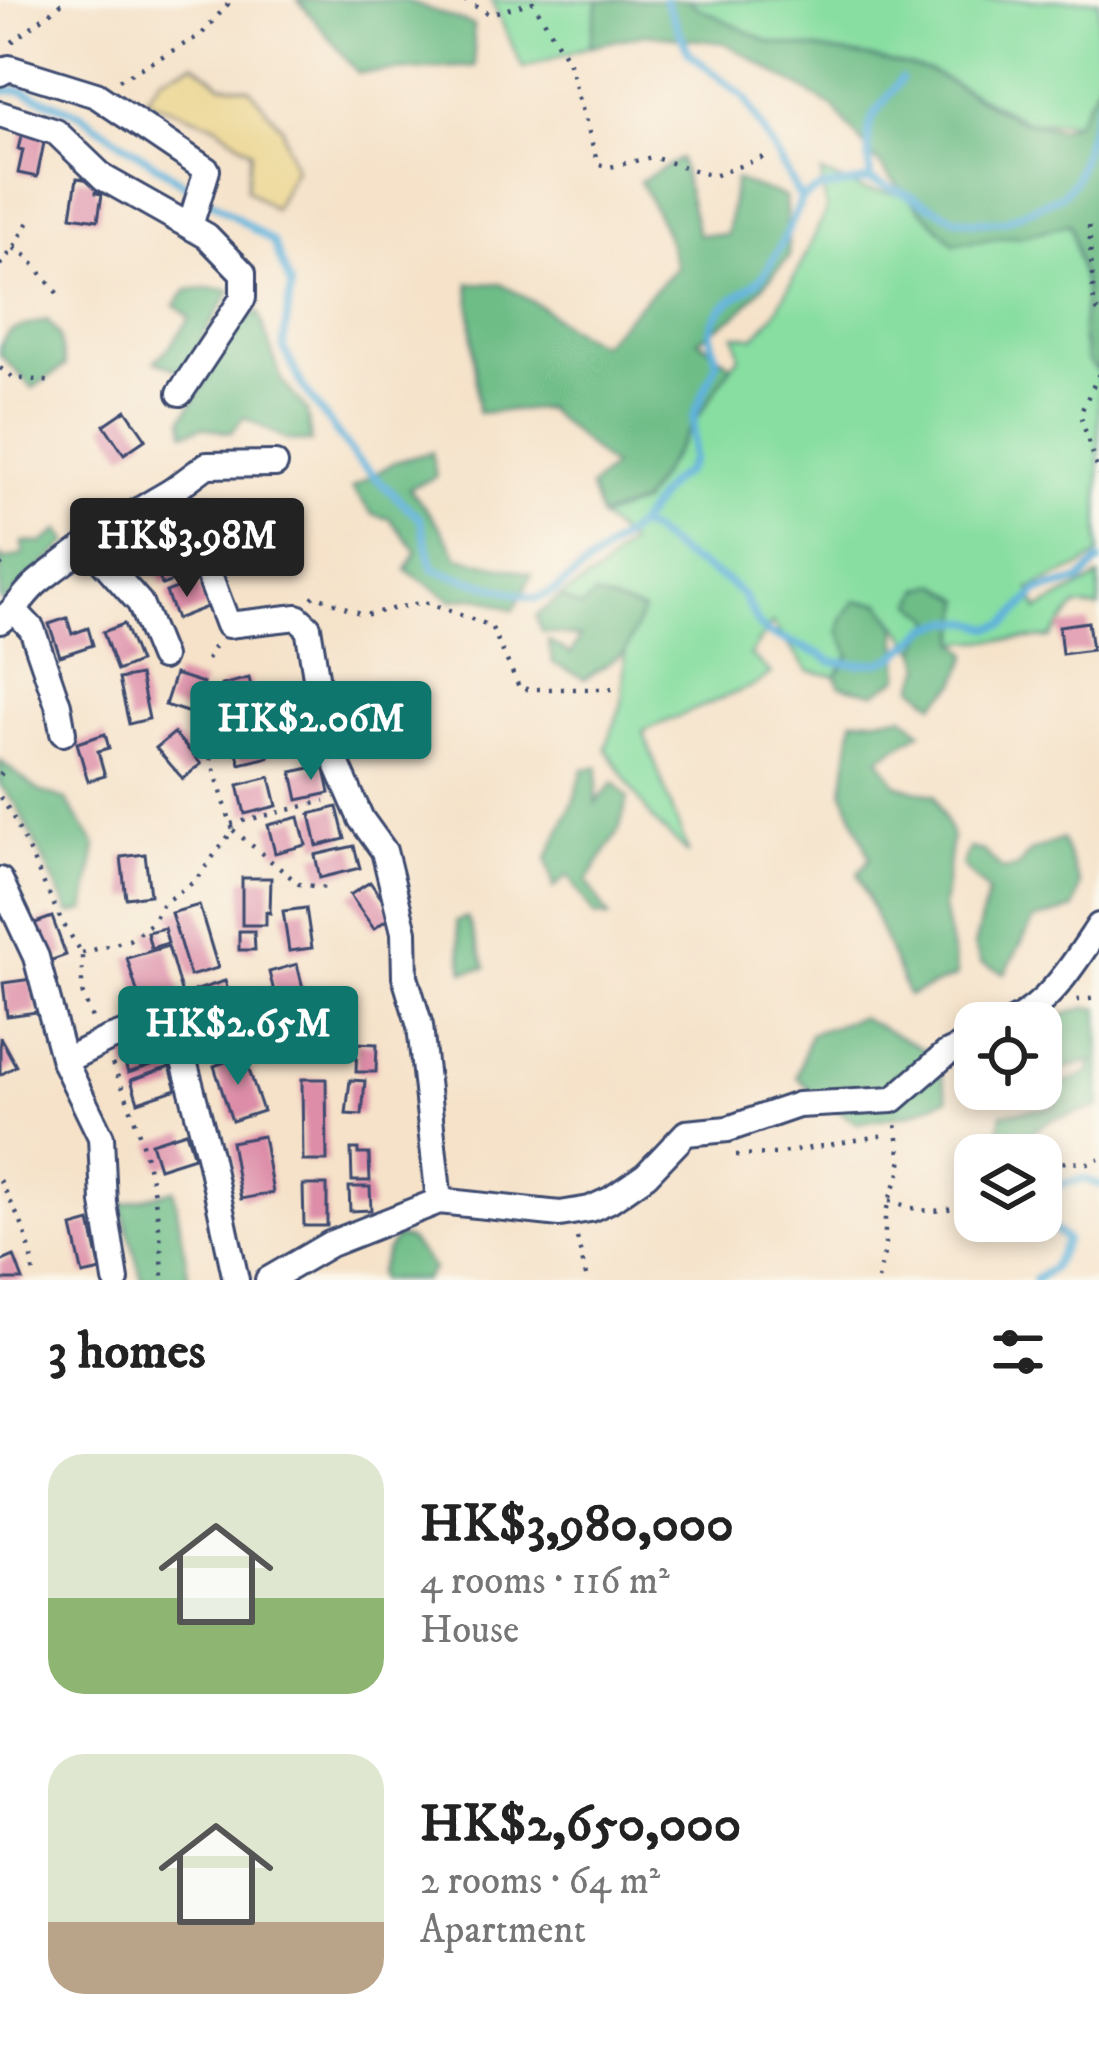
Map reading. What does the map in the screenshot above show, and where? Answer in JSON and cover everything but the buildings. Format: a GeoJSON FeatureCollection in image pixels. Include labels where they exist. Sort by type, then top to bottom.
{"type":"FeatureCollection","features":[{"type":"Feature","properties":{"kind":"street"},"geometry":{"type":"LineString","coordinates":[[0,73],[9,68],[96,94],[207,170],[190,226]]}},
{"type":"Feature","properties":{"kind":"street"},"geometry":{"type":"LineString","coordinates":[[0,114],[56,132],[104,178],[207,236],[242,273],[243,298],[180,393]]}},
{"type":"Feature","properties":{"kind":"street"},"geometry":{"type":"LineString","coordinates":[[63,733],[32,629],[7,616],[31,588],[207,466],[275,464]]}},
{"type":"Feature","properties":{"kind":"street"},"geometry":{"type":"LineString","coordinates":[[172,490],[228,625],[297,617],[308,627],[326,739],[362,819],[385,850],[404,932],[405,977],[420,1026],[439,1202]]}},
{"type":"Feature","properties":{"kind":"street"},"geometry":{"type":"LineString","coordinates":[[86,547],[140,603],[162,657]]}},
{"type":"Feature","properties":{"kind":"street"},"geometry":{"type":"LineString","coordinates":[[0,880],[36,957],[64,1061],[100,1137],[116,1280]]}},
{"type":"Feature","properties":{"kind":"street"},"geometry":{"type":"LineString","coordinates":[[1041,1002],[1099,926]]}},
{"type":"Feature","properties":{"kind":"street"},"geometry":{"type":"LineString","coordinates":[[64,1061],[150,1024]]}},
{"type":"Feature","properties":{"kind":"street"},"geometry":{"type":"LineString","coordinates":[[180,1046],[236,1280]]}},
{"type":"Feature","properties":{"kind":"street"},"geometry":{"type":"LineString","coordinates":[[268,1280],[330,1244],[439,1202],[560,1214],[581,1211],[610,1200],[646,1175],[686,1133],[728,1129],[798,1105],[893,1100],[954,1050]]}},
{"type":"Feature","properties":{"kind":"path"},"geometry":{"type":"LineString","coordinates":[[0,55],[66,0]]}},
{"type":"Feature","properties":{"kind":"path"},"geometry":{"type":"LineString","coordinates":[[96,94],[201,35],[227,0]]}},
{"type":"Feature","properties":{"kind":"path"},"geometry":{"type":"LineString","coordinates":[[464,0],[489,14],[534,1],[568,60],[598,164],[610,167],[652,157],[712,176],[764,157]]}},
{"type":"Feature","properties":{"kind":"path"},"geometry":{"type":"LineString","coordinates":[[0,265],[29,222]]}},
{"type":"Feature","properties":{"kind":"path"},"geometry":{"type":"LineString","coordinates":[[1089,226],[1094,303],[1099,314]]}},
{"type":"Feature","properties":{"kind":"path"},"geometry":{"type":"LineString","coordinates":[[14,248],[28,257],[62,298]]}},
{"type":"Feature","properties":{"kind":"path"},"geometry":{"type":"LineString","coordinates":[[0,368],[14,378],[56,382]]}},
{"type":"Feature","properties":{"kind":"path"},"geometry":{"type":"LineString","coordinates":[[1099,374],[1080,413],[1099,476]]}},
{"type":"Feature","properties":{"kind":"path"},"geometry":{"type":"LineString","coordinates":[[0,565],[8,572]]}},
{"type":"Feature","properties":{"kind":"path"},"geometry":{"type":"LineString","coordinates":[[297,617],[315,595],[364,614],[424,602],[491,626],[520,689],[621,689]]}},
{"type":"Feature","properties":{"kind":"path"},"geometry":{"type":"LineString","coordinates":[[208,750],[232,827],[299,884],[327,888]]}},
{"type":"Feature","properties":{"kind":"path"},"geometry":{"type":"LineString","coordinates":[[82,953],[130,940],[152,922],[163,904],[195,881],[232,827],[351,795]]}},
{"type":"Feature","properties":{"kind":"path"},"geometry":{"type":"LineString","coordinates":[[878,1280],[889,1200],[902,1168],[893,1100]]}},
{"type":"Feature","properties":{"kind":"path"},"geometry":{"type":"LineString","coordinates":[[722,1155],[775,1154],[886,1135]]}},
{"type":"Feature","properties":{"kind":"path"},"geometry":{"type":"LineString","coordinates":[[1062,1162],[1099,1159]]}},
{"type":"Feature","properties":{"kind":"path"},"geometry":{"type":"LineString","coordinates":[[0,1180],[23,1227],[34,1280]]}},
{"type":"Feature","properties":{"kind":"path"},"geometry":{"type":"LineString","coordinates":[[889,1200],[916,1210],[944,1212],[954,1207]]}},
{"type":"Feature","properties":{"kind":"path"},"geometry":{"type":"LineString","coordinates":[[560,1214],[577,1237],[586,1280]]}},
{"type":"Feature","properties":{"kind":"green space"},"geometry":{"type":"Polygon","coordinates":[[[298,0],[404,0],[473,25],[475,66],[358,73],[298,0]]]}},
{"type":"Feature","properties":{"kind":"green space"},"geometry":{"type":"Polygon","coordinates":[[[491,0],[598,0],[590,46],[523,68],[491,0]]]}},
{"type":"Feature","properties":{"kind":"green space"},"geometry":{"type":"Polygon","coordinates":[[[598,0],[691,0],[769,42],[929,71],[1018,120],[1060,129],[1076,122],[1099,82],[1099,372],[1087,361],[1082,330],[1085,292],[1070,224],[954,244],[887,174],[833,107],[725,43],[645,34],[590,46],[598,0]]]}},
{"type":"Feature","properties":{"kind":"green space"},"geometry":{"type":"Polygon","coordinates":[[[691,0],[1099,0],[1099,82],[1076,122],[1028,122],[930,71],[769,42],[691,0]]]}},
{"type":"Feature","properties":{"kind":"green space"},"geometry":{"type":"Polygon","coordinates":[[[680,159],[698,234],[727,235],[735,180],[785,197],[789,257],[739,313],[698,340],[732,365],[641,503],[600,517],[590,488],[612,467],[545,408],[478,413],[469,283],[501,284],[600,344],[677,267],[640,181],[680,159]]]}},
{"type":"Feature","properties":{"kind":"green space"},"geometry":{"type":"Polygon","coordinates":[[[821,173],[863,190],[909,195],[954,244],[1070,224],[1085,290],[1083,343],[1099,372],[1099,554],[1030,589],[1038,610],[1099,577],[1099,608],[1076,606],[1050,638],[957,642],[963,600],[938,584],[921,589],[934,619],[917,650],[881,603],[836,676],[808,671],[772,623],[750,655],[771,673],[757,684],[643,731],[689,854],[652,819],[606,748],[622,703],[625,652],[642,612],[582,608],[560,597],[598,574],[629,543],[600,518],[642,503],[740,356],[735,335],[754,337],[774,315],[826,210],[821,173]]]}},
{"type":"Feature","properties":{"kind":"green space"},"geometry":{"type":"Polygon","coordinates":[[[187,290],[231,290],[182,372],[155,361],[190,318],[175,305],[187,290]]]}},
{"type":"Feature","properties":{"kind":"green space"},"geometry":{"type":"Polygon","coordinates":[[[258,312],[282,381],[307,411],[311,442],[288,440],[244,417],[231,433],[203,427],[185,432],[183,418],[241,324],[258,312]]]}},
{"type":"Feature","properties":{"kind":"green space"},"geometry":{"type":"Polygon","coordinates":[[[47,320],[59,335],[65,366],[33,388],[0,355],[1,345],[14,330],[47,320]]]}},
{"type":"Feature","properties":{"kind":"green space"},"geometry":{"type":"Polygon","coordinates":[[[432,452],[436,477],[409,488],[458,557],[532,574],[514,610],[479,597],[452,600],[406,570],[417,551],[390,519],[372,514],[352,488],[395,462],[432,452]]]}},
{"type":"Feature","properties":{"kind":"green space"},"geometry":{"type":"Polygon","coordinates":[[[60,530],[68,542],[3,603],[0,556],[4,560],[23,555],[23,542],[42,543],[60,530]]]}},
{"type":"Feature","properties":{"kind":"green space"},"geometry":{"type":"Polygon","coordinates":[[[938,584],[963,600],[957,642],[969,654],[957,683],[934,704],[914,687],[923,666],[917,650],[934,619],[914,603],[921,589],[938,584]]]}},
{"type":"Feature","properties":{"kind":"green space"},"geometry":{"type":"Polygon","coordinates":[[[594,596],[643,611],[625,652],[585,679],[553,663],[548,641],[571,654],[580,637],[541,632],[536,616],[560,597],[581,608],[594,596]]]}},
{"type":"Feature","properties":{"kind":"green space"},"geometry":{"type":"Polygon","coordinates":[[[855,601],[881,603],[897,627],[900,677],[875,693],[840,686],[836,676],[850,655],[839,631],[855,601]]]}},
{"type":"Feature","properties":{"kind":"green space"},"geometry":{"type":"Polygon","coordinates":[[[904,716],[921,732],[879,758],[897,785],[935,795],[952,837],[943,908],[957,976],[908,996],[858,874],[870,858],[843,791],[853,720],[904,716]]]}},
{"type":"Feature","properties":{"kind":"green space"},"geometry":{"type":"Polygon","coordinates":[[[0,761],[39,791],[66,800],[96,846],[85,911],[70,914],[17,806],[0,785],[0,761]]]}},
{"type":"Feature","properties":{"kind":"green space"},"geometry":{"type":"Polygon","coordinates":[[[598,767],[596,803],[614,782],[628,798],[619,830],[587,881],[609,917],[594,915],[568,875],[554,888],[547,859],[583,769],[598,767]]]}},
{"type":"Feature","properties":{"kind":"green space"},"geometry":{"type":"Polygon","coordinates":[[[1062,839],[1080,885],[1074,909],[1034,920],[1005,973],[981,963],[974,946],[988,892],[962,866],[969,848],[983,851],[1003,870],[1017,868],[1030,852],[1062,839]]]}},
{"type":"Feature","properties":{"kind":"green space"},"geometry":{"type":"Polygon","coordinates":[[[467,917],[486,968],[464,971],[456,922],[467,917]]]}},
{"type":"Feature","properties":{"kind":"green space"},"geometry":{"type":"Polygon","coordinates":[[[1099,1008],[1099,1107],[1053,1119],[1029,1134],[999,1132],[1002,1113],[1062,1110],[1062,1085],[1087,1074],[1093,1061],[1062,1069],[1062,1015],[1099,1008]]]}},
{"type":"Feature","properties":{"kind":"green space"},"geometry":{"type":"Polygon","coordinates":[[[860,1017],[935,1055],[948,1098],[909,1114],[857,1123],[797,1077],[810,1034],[860,1017]]]}},
{"type":"Feature","properties":{"kind":"green space"},"geometry":{"type":"Polygon","coordinates":[[[174,1190],[189,1280],[142,1280],[121,1205],[174,1190]]]}},
{"type":"Feature","properties":{"kind":"green space"},"geometry":{"type":"Polygon","coordinates":[[[396,1237],[410,1240],[433,1269],[424,1280],[380,1280],[386,1252],[396,1237]]]}},
{"type":"Feature","properties":{"kind":"sand"},"geometry":{"type":"Polygon","coordinates":[[[194,63],[221,84],[249,88],[281,126],[295,169],[274,210],[246,189],[251,151],[216,125],[147,97],[161,77],[194,63]]]}},
{"type":"Feature","properties":{"kind":"waterway"},"geometry":{"type":"LineString","coordinates":[[665,0],[689,53],[745,98],[801,199]]}},
{"type":"Feature","properties":{"kind":"waterway"},"geometry":{"type":"LineString","coordinates":[[870,180],[870,126],[901,79]]}},
{"type":"Feature","properties":{"kind":"waterway"},"geometry":{"type":"LineString","coordinates":[[0,91],[21,90],[80,114],[193,190]]}},
{"type":"Feature","properties":{"kind":"waterway"},"geometry":{"type":"LineString","coordinates":[[206,198],[273,242],[291,287],[283,347],[303,387],[356,459],[420,519],[433,568],[536,599],[555,591],[637,526],[669,483],[685,472],[692,460],[694,415],[717,362],[712,325],[727,304],[765,273],[801,199],[819,189],[870,180],[954,218],[1005,221],[1062,195],[1075,180],[1099,102]]}},
{"type":"Feature","properties":{"kind":"waterway"},"geometry":{"type":"LineString","coordinates":[[637,526],[728,582],[769,634],[832,662],[858,664],[895,657],[929,628],[953,621],[991,628],[1006,624],[1038,591],[1080,581],[1099,561]]}},
{"type":"Feature","properties":{"kind":"waterway"},"geometry":{"type":"LineString","coordinates":[[1035,1280],[1052,1268],[1066,1240],[1045,1221],[1045,1207],[1057,1185],[1084,1179],[1099,1185]]}}]}
